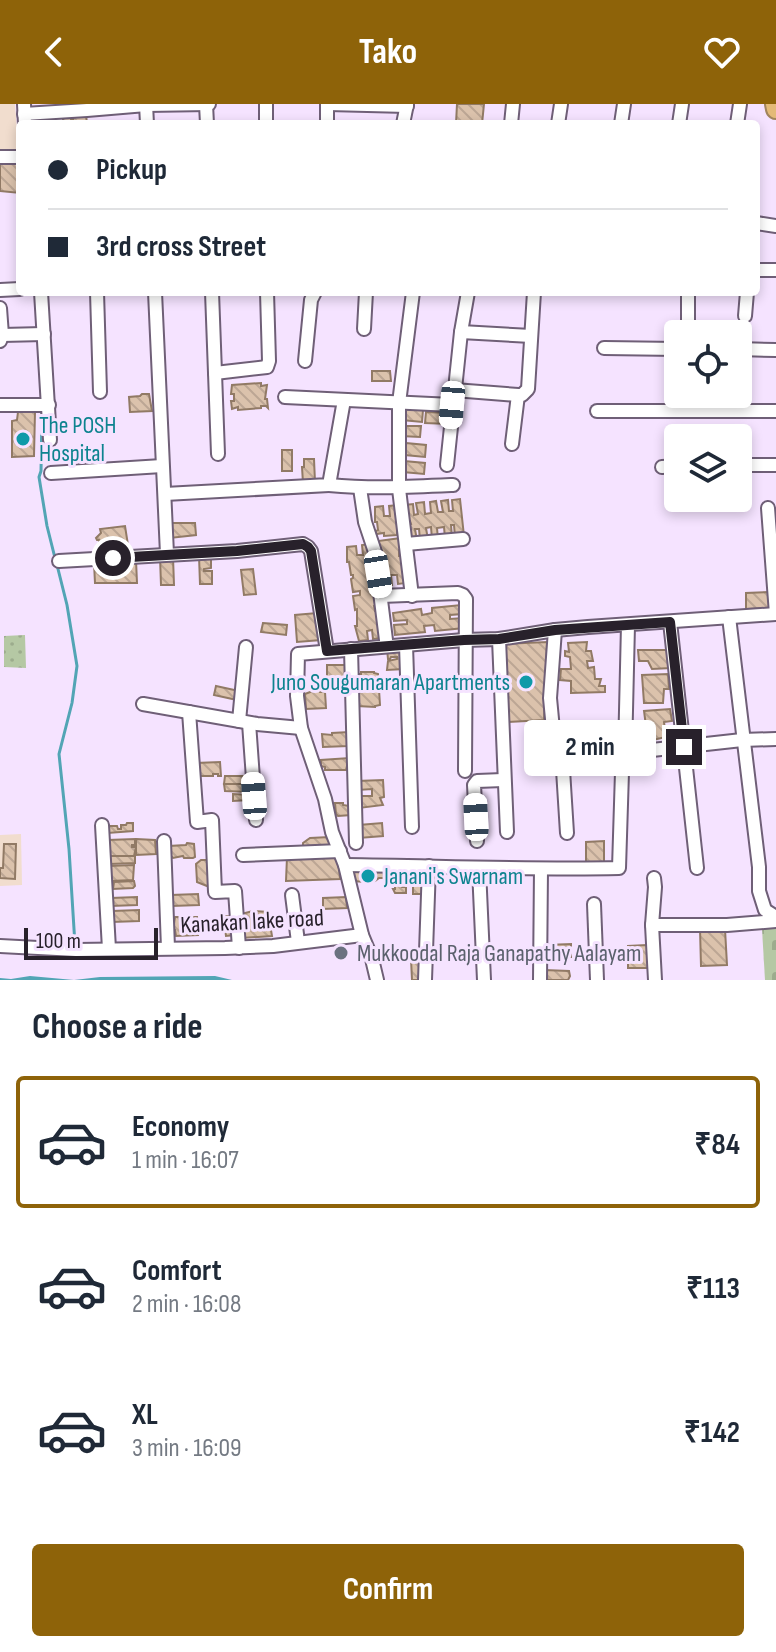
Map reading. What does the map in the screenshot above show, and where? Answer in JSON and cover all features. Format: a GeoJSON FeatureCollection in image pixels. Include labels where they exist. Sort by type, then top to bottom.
{"type":"FeatureCollection","features":[{"type":"Feature","properties":{"kind":"street"},"geometry":{"type":"LineString","coordinates":[[24,114],[88,117],[146,104],[204,104]]}},
{"type":"Feature","properties":{"kind":"street"},"geometry":{"type":"LineString","coordinates":[[328,104],[407,105]]}},
{"type":"Feature","properties":{"kind":"street"},"geometry":{"type":"LineString","coordinates":[[41,296],[50,440]]}},
{"type":"Feature","properties":{"kind":"street"},"geometry":{"type":"LineString","coordinates":[[97,296],[100,392]]}},
{"type":"Feature","properties":{"kind":"street"},"geometry":{"type":"LineString","coordinates":[[155,296],[167,554]]}},
{"type":"Feature","properties":{"kind":"street"},"geometry":{"type":"LineString","coordinates":[[212,296],[218,454]]}},
{"type":"Feature","properties":{"kind":"street"},"geometry":{"type":"LineString","coordinates":[[215,373],[267,367],[267,296]]}},
{"type":"Feature","properties":{"kind":"street"},"geometry":{"type":"LineString","coordinates":[[305,361],[313,296]]}},
{"type":"Feature","properties":{"kind":"street"},"geometry":{"type":"LineString","coordinates":[[364,329],[366,296]]}},
{"type":"Feature","properties":{"kind":"street"},"geometry":{"type":"LineString","coordinates":[[412,296],[399,403],[399,489],[412,596]]}},
{"type":"Feature","properties":{"kind":"street"},"geometry":{"type":"LineString","coordinates":[[447,465],[467,296]]}},
{"type":"Feature","properties":{"kind":"street"},"geometry":{"type":"LineString","coordinates":[[454,390],[518,395],[526,392],[530,384],[534,296]]}},
{"type":"Feature","properties":{"kind":"street"},"geometry":{"type":"LineString","coordinates":[[688,296],[688,320]]}},
{"type":"Feature","properties":{"kind":"street"},"geometry":{"type":"LineString","coordinates":[[745,316],[747,296]]}},
{"type":"Feature","properties":{"kind":"street"},"geometry":{"type":"LineString","coordinates":[[0,308],[1,338],[44,334]]}},
{"type":"Feature","properties":{"kind":"street"},"geometry":{"type":"LineString","coordinates":[[461,332],[531,336]]}},
{"type":"Feature","properties":{"kind":"street"},"geometry":{"type":"LineString","coordinates":[[604,348],[664,349]]}},
{"type":"Feature","properties":{"kind":"street"},"geometry":{"type":"LineString","coordinates":[[752,349],[776,350]]}},
{"type":"Feature","properties":{"kind":"street"},"geometry":{"type":"LineString","coordinates":[[512,444],[518,395]]}},
{"type":"Feature","properties":{"kind":"street"},"geometry":{"type":"LineString","coordinates":[[285,397],[452,405]]}},
{"type":"Feature","properties":{"kind":"street"},"geometry":{"type":"LineString","coordinates":[[329,485],[344,400]]}},
{"type":"Feature","properties":{"kind":"street"},"geometry":{"type":"LineString","coordinates":[[0,405],[49,405]]}},
{"type":"Feature","properties":{"kind":"street"},"geometry":{"type":"LineString","coordinates":[[597,411],[776,411]]}},
{"type":"Feature","properties":{"kind":"street"},"geometry":{"type":"LineString","coordinates":[[752,465],[776,465]]}},
{"type":"Feature","properties":{"kind":"street"},"geometry":{"type":"LineString","coordinates":[[51,473],[162,466]]}},
{"type":"Feature","properties":{"kind":"street"},"geometry":{"type":"LineString","coordinates":[[165,494],[329,485],[399,489],[453,485]]}},
{"type":"Feature","properties":{"kind":"street"},"geometry":{"type":"LineString","coordinates":[[360,488],[365,522],[375,552],[386,640]]}},
{"type":"Feature","properties":{"kind":"street"},"geometry":{"type":"LineString","coordinates":[[377,980],[345,865],[301,728],[297,696],[298,654],[499,639],[555,630],[776,614],[768,508]]}},
{"type":"Feature","properties":{"kind":"street"},"geometry":{"type":"LineString","coordinates":[[406,544],[463,539]]}},
{"type":"Feature","properties":{"kind":"street"},"geometry":{"type":"LineString","coordinates":[[59,561],[249,550],[297,544],[308,547],[327,651]]}},
{"type":"Feature","properties":{"kind":"street"},"geometry":{"type":"LineString","coordinates":[[381,596],[463,595],[467,605],[464,640],[465,771]]}},
{"type":"Feature","properties":{"kind":"street"},"geometry":{"type":"LineString","coordinates":[[729,617],[759,867],[759,891],[765,910],[776,919]]}},
{"type":"Feature","properties":{"kind":"street"},"geometry":{"type":"LineString","coordinates":[[670,622],[697,868]]}},
{"type":"Feature","properties":{"kind":"street"},"geometry":{"type":"LineString","coordinates":[[345,865],[479,869],[619,868],[628,625]]}},
{"type":"Feature","properties":{"kind":"street"},"geometry":{"type":"LineString","coordinates":[[555,630],[550,698],[554,740],[561,738],[567,833]]}},
{"type":"Feature","properties":{"kind":"street"},"geometry":{"type":"LineString","coordinates":[[499,639],[507,832]]}},
{"type":"Feature","properties":{"kind":"street"},"geometry":{"type":"LineString","coordinates":[[406,645],[412,827]]}},
{"type":"Feature","properties":{"kind":"street"},"geometry":{"type":"LineString","coordinates":[[246,647],[244,722],[256,820]]}},
{"type":"Feature","properties":{"kind":"street"},"geometry":{"type":"LineString","coordinates":[[351,649],[356,843]]}},
{"type":"Feature","properties":{"kind":"street"},"geometry":{"type":"LineString","coordinates":[[143,704],[244,722],[301,728]]}},
{"type":"Feature","properties":{"kind":"street"},"geometry":{"type":"LineString","coordinates":[[189,712],[197,822],[212,820],[215,892],[235,891],[239,948]]}},
{"type":"Feature","properties":{"kind":"street"},"geometry":{"type":"LineString","coordinates":[[625,753],[776,739]]}},
{"type":"Feature","properties":{"kind":"street"},"geometry":{"type":"LineString","coordinates":[[477,841],[474,785],[477,781],[503,780]]}},
{"type":"Feature","properties":{"kind":"street"},"geometry":{"type":"LineString","coordinates":[[102,825],[109,949]]}},
{"type":"Feature","properties":{"kind":"street"},"geometry":{"type":"LineString","coordinates":[[164,841],[168,948]]}},
{"type":"Feature","properties":{"kind":"street"},"geometry":{"type":"LineString","coordinates":[[243,855],[340,851]]}},
{"type":"Feature","properties":{"kind":"street"},"geometry":{"type":"LineString","coordinates":[[425,980],[429,866]]}},
{"type":"Feature","properties":{"kind":"street"},"geometry":{"type":"LineString","coordinates":[[479,869],[484,980]]}},
{"type":"Feature","properties":{"kind":"street"},"geometry":{"type":"LineString","coordinates":[[540,980],[541,869]]}},
{"type":"Feature","properties":{"kind":"street"},"geometry":{"type":"LineString","coordinates":[[654,878],[652,925],[655,980]]}},
{"type":"Feature","properties":{"kind":"street"},"geometry":{"type":"LineString","coordinates":[[292,895],[298,942]]}},
{"type":"Feature","properties":{"kind":"street"},"geometry":{"type":"LineString","coordinates":[[594,904],[597,980]]}},
{"type":"Feature","properties":{"kind":"street"},"geometry":{"type":"LineString","coordinates":[[652,925],[727,925],[776,919]]}},
{"type":"Feature","properties":{"kind":"street","name":"Kanakan lake road"},"geometry":{"type":"LineString","coordinates":[[0,946],[239,948],[362,935]]}},
{"type":"Feature","properties":{"kind":"shaded area"},"geometry":{"type":"Polygon","coordinates":[[[0,104],[15,104],[16,153],[0,153],[0,104]]]}},
{"type":"Feature","properties":{"kind":"shaded area"},"geometry":{"type":"Polygon","coordinates":[[[21,834],[22,885],[0,886],[0,835],[21,834]]]}},
{"type":"Feature","properties":{"kind":"green space"},"geometry":{"type":"Polygon","coordinates":[[[25,635],[26,668],[4,667],[4,636],[25,635]]]}},
{"type":"Feature","properties":{"kind":"green space"},"geometry":{"type":"Polygon","coordinates":[[[776,928],[776,980],[765,980],[762,929],[776,928]]]}},
{"type":"Feature","properties":{"kind":"water"},"geometry":{"type":"Polygon","coordinates":[[[30,976],[74,980],[0,980],[30,976]]]}},
{"type":"Feature","properties":{"kind":"water"},"geometry":{"type":"Polygon","coordinates":[[[215,976],[232,980],[74,980],[215,976]]]}},
{"type":"Feature","properties":{"kind":"building"},"geometry":{"type":"Polygon","coordinates":[[[457,104],[484,104],[482,120],[456,120],[457,104]]]}},
{"type":"Feature","properties":{"kind":"building"},"geometry":{"type":"Polygon","coordinates":[[[63,114],[70,114],[73,119],[73,114],[86,114],[87,120],[63,120],[63,114]]]}},
{"type":"Feature","properties":{"kind":"building"},"geometry":{"type":"Polygon","coordinates":[[[0,162],[16,164],[16,193],[0,191],[0,162]]]}},
{"type":"Feature","properties":{"kind":"building"},"geometry":{"type":"Polygon","coordinates":[[[372,371],[390,371],[391,381],[372,381],[372,371]]]}},
{"type":"Feature","properties":{"kind":"building"},"geometry":{"type":"Polygon","coordinates":[[[261,383],[261,386],[267,385],[265,399],[268,408],[232,409],[232,385],[261,383]]]}},
{"type":"Feature","properties":{"kind":"building"},"geometry":{"type":"Polygon","coordinates":[[[149,394],[152,411],[130,412],[129,397],[149,394]]]}},
{"type":"Feature","properties":{"kind":"building"},"geometry":{"type":"Polygon","coordinates":[[[403,409],[423,410],[422,422],[402,420],[403,409]]]}},
{"type":"Feature","properties":{"kind":"building","name":"The POSH Hospital"},"geometry":{"type":"Polygon","coordinates":[[[18,412],[35,412],[34,456],[12,457],[12,421],[17,420],[18,412]]]}},
{"type":"Feature","properties":{"kind":"building"},"geometry":{"type":"Polygon","coordinates":[[[426,412],[449,413],[449,424],[425,423],[426,412]]]}},
{"type":"Feature","properties":{"kind":"building"},"geometry":{"type":"Polygon","coordinates":[[[401,426],[421,426],[420,437],[401,436],[401,426]]]}},
{"type":"Feature","properties":{"kind":"building"},"geometry":{"type":"Polygon","coordinates":[[[406,443],[426,445],[425,457],[405,455],[406,443]]]}},
{"type":"Feature","properties":{"kind":"building"},"geometry":{"type":"Polygon","coordinates":[[[282,450],[292,450],[292,471],[282,471],[282,450]]]}},
{"type":"Feature","properties":{"kind":"building"},"geometry":{"type":"Polygon","coordinates":[[[304,459],[314,459],[315,482],[303,483],[304,459]]]}},
{"type":"Feature","properties":{"kind":"building"},"geometry":{"type":"Polygon","coordinates":[[[404,461],[425,463],[424,474],[403,472],[404,461]]]}},
{"type":"Feature","properties":{"kind":"building"},"geometry":{"type":"Polygon","coordinates":[[[460,499],[464,536],[455,537],[454,525],[451,525],[452,537],[445,538],[444,527],[437,528],[438,539],[432,539],[431,527],[426,528],[428,540],[420,540],[419,529],[415,529],[417,541],[409,542],[407,525],[411,524],[406,521],[405,505],[413,504],[414,515],[418,514],[416,503],[424,502],[425,514],[431,513],[430,502],[436,501],[438,512],[443,512],[441,501],[448,500],[449,511],[453,511],[452,500],[460,499]]]}},
{"type":"Feature","properties":{"kind":"building"},"geometry":{"type":"Polygon","coordinates":[[[398,505],[403,532],[384,536],[384,533],[376,534],[375,507],[383,506],[384,516],[390,516],[389,506],[398,505]]]}},
{"type":"Feature","properties":{"kind":"building"},"geometry":{"type":"Polygon","coordinates":[[[169,523],[195,523],[196,535],[170,538],[169,523]]]}},
{"type":"Feature","properties":{"kind":"building"},"geometry":{"type":"Polygon","coordinates":[[[125,526],[126,549],[98,552],[100,544],[96,538],[101,533],[100,529],[125,526]]]}},
{"type":"Feature","properties":{"kind":"building"},"geometry":{"type":"Polygon","coordinates":[[[401,538],[399,556],[403,556],[406,583],[398,584],[397,575],[391,575],[392,585],[383,586],[382,554],[378,541],[401,538]]]}},
{"type":"Feature","properties":{"kind":"building"},"geometry":{"type":"Polygon","coordinates":[[[370,544],[373,571],[370,572],[371,578],[374,577],[375,589],[370,590],[371,594],[376,593],[377,605],[374,606],[378,611],[382,638],[373,639],[372,630],[367,631],[368,640],[359,641],[353,596],[360,595],[360,591],[353,592],[347,547],[356,546],[357,555],[363,555],[362,545],[370,544]]]}},
{"type":"Feature","properties":{"kind":"building"},"geometry":{"type":"Polygon","coordinates":[[[199,556],[211,556],[211,568],[204,571],[212,571],[212,584],[200,584],[199,556]]]}},
{"type":"Feature","properties":{"kind":"building"},"geometry":{"type":"Polygon","coordinates":[[[160,557],[173,557],[174,585],[161,585],[160,557]]]}},
{"type":"Feature","properties":{"kind":"building"},"geometry":{"type":"Polygon","coordinates":[[[136,560],[137,583],[95,583],[94,563],[136,560]]]}},
{"type":"Feature","properties":{"kind":"building"},"geometry":{"type":"Polygon","coordinates":[[[253,569],[256,594],[244,595],[241,570],[253,569]]]}},
{"type":"Feature","properties":{"kind":"building"},"geometry":{"type":"Polygon","coordinates":[[[769,592],[769,608],[746,609],[746,593],[769,592]]]}},
{"type":"Feature","properties":{"kind":"building"},"geometry":{"type":"Polygon","coordinates":[[[461,605],[462,614],[450,615],[450,619],[463,618],[464,628],[435,631],[434,625],[424,626],[425,632],[395,635],[394,625],[407,624],[407,620],[394,621],[393,613],[421,609],[422,615],[432,613],[432,608],[461,605]]]}},
{"type":"Feature","properties":{"kind":"building"},"geometry":{"type":"Polygon","coordinates":[[[317,613],[321,640],[297,642],[295,615],[317,613]]]}},
{"type":"Feature","properties":{"kind":"building"},"geometry":{"type":"Polygon","coordinates":[[[263,623],[287,625],[286,635],[261,632],[263,623]]]}},
{"type":"Feature","properties":{"kind":"building","name":"Juno Sougumaran Apartments"},"geometry":{"type":"Polygon","coordinates":[[[547,642],[544,720],[508,722],[504,644],[547,642]]]}},
{"type":"Feature","properties":{"kind":"building"},"geometry":{"type":"Polygon","coordinates":[[[587,642],[586,651],[591,651],[593,661],[587,661],[588,668],[594,667],[595,679],[601,679],[599,686],[605,686],[605,692],[571,693],[571,681],[560,680],[561,669],[571,669],[570,657],[565,656],[565,651],[569,652],[568,643],[587,642]]]}},
{"type":"Feature","properties":{"kind":"building"},"geometry":{"type":"Polygon","coordinates":[[[387,649],[403,649],[404,669],[387,670],[388,661],[397,657],[388,659],[387,649]]]}},
{"type":"Feature","properties":{"kind":"building"},"geometry":{"type":"Polygon","coordinates":[[[638,650],[670,650],[671,668],[652,669],[648,661],[639,661],[638,650]]]}},
{"type":"Feature","properties":{"kind":"building"},"geometry":{"type":"Polygon","coordinates":[[[327,665],[348,665],[349,682],[327,683],[327,665]]]}},
{"type":"Feature","properties":{"kind":"building"},"geometry":{"type":"Polygon","coordinates":[[[356,674],[378,674],[380,705],[357,706],[356,674]]]}},
{"type":"Feature","properties":{"kind":"building"},"geometry":{"type":"Polygon","coordinates":[[[668,674],[669,689],[664,689],[663,703],[644,703],[642,675],[668,674]]]}},
{"type":"Feature","properties":{"kind":"building"},"geometry":{"type":"Polygon","coordinates":[[[216,686],[239,691],[237,700],[214,695],[216,686]]]}},
{"type":"Feature","properties":{"kind":"building"},"geometry":{"type":"Polygon","coordinates":[[[318,689],[325,692],[326,708],[306,709],[305,694],[318,689]]]}},
{"type":"Feature","properties":{"kind":"building"},"geometry":{"type":"Polygon","coordinates":[[[670,709],[672,721],[664,722],[666,737],[648,741],[644,711],[670,709]]]}},
{"type":"Feature","properties":{"kind":"building"},"geometry":{"type":"Polygon","coordinates":[[[349,732],[348,746],[323,747],[322,734],[349,732]]]}},
{"type":"Feature","properties":{"kind":"building"},"geometry":{"type":"Polygon","coordinates":[[[349,758],[346,770],[325,770],[321,766],[321,760],[349,758]]]}},
{"type":"Feature","properties":{"kind":"building"},"geometry":{"type":"Polygon","coordinates":[[[220,762],[221,776],[196,776],[196,763],[220,762]]]}},
{"type":"Feature","properties":{"kind":"building"},"geometry":{"type":"Polygon","coordinates":[[[225,776],[249,776],[248,784],[224,784],[225,776]]]}},
{"type":"Feature","properties":{"kind":"building"},"geometry":{"type":"Polygon","coordinates":[[[383,780],[384,797],[380,798],[383,805],[359,808],[358,796],[372,796],[372,789],[358,790],[357,781],[383,780]]]}},
{"type":"Feature","properties":{"kind":"building"},"geometry":{"type":"Polygon","coordinates":[[[224,784],[248,784],[249,792],[225,791],[224,784]]]}},
{"type":"Feature","properties":{"kind":"building"},"geometry":{"type":"Polygon","coordinates":[[[233,794],[249,795],[249,800],[233,801],[233,794]]]}},
{"type":"Feature","properties":{"kind":"building"},"geometry":{"type":"Polygon","coordinates":[[[350,801],[351,815],[338,816],[335,803],[349,806],[350,801]]]}},
{"type":"Feature","properties":{"kind":"building"},"geometry":{"type":"Polygon","coordinates":[[[133,823],[133,831],[108,833],[108,826],[121,829],[121,825],[133,823]]]}},
{"type":"Feature","properties":{"kind":"building"},"geometry":{"type":"Polygon","coordinates":[[[382,823],[383,836],[359,838],[359,825],[382,823]]]}},
{"type":"Feature","properties":{"kind":"building"},"geometry":{"type":"Polygon","coordinates":[[[329,837],[330,850],[303,847],[303,843],[310,838],[329,837]]]}},
{"type":"Feature","properties":{"kind":"building"},"geometry":{"type":"Polygon","coordinates":[[[135,839],[135,845],[132,845],[136,847],[134,856],[109,856],[108,840],[135,839]]]}},
{"type":"Feature","properties":{"kind":"building"},"geometry":{"type":"Polygon","coordinates":[[[136,839],[155,840],[156,854],[136,855],[136,839]]]}},
{"type":"Feature","properties":{"kind":"building"},"geometry":{"type":"Polygon","coordinates":[[[604,841],[604,866],[586,862],[586,842],[604,841]]]}},
{"type":"Feature","properties":{"kind":"building"},"geometry":{"type":"Polygon","coordinates":[[[4,844],[16,844],[15,879],[0,878],[4,844]]]}},
{"type":"Feature","properties":{"kind":"building"},"geometry":{"type":"Polygon","coordinates":[[[194,844],[195,857],[173,858],[170,855],[169,846],[194,844]]]}},
{"type":"Feature","properties":{"kind":"building"},"geometry":{"type":"Polygon","coordinates":[[[338,855],[340,879],[286,881],[287,857],[338,855]]]}},
{"type":"Feature","properties":{"kind":"building"},"geometry":{"type":"Polygon","coordinates":[[[110,856],[135,856],[135,863],[110,864],[110,856]]]}},
{"type":"Feature","properties":{"kind":"building"},"geometry":{"type":"Polygon","coordinates":[[[201,860],[210,860],[211,883],[207,886],[197,882],[196,864],[201,860]]]}},
{"type":"Feature","properties":{"kind":"building"},"geometry":{"type":"Polygon","coordinates":[[[134,865],[133,880],[111,881],[108,866],[134,865]]]}},
{"type":"Feature","properties":{"kind":"building","name":"Janani's Swarnam"},"geometry":{"type":"Polygon","coordinates":[[[383,866],[384,878],[370,882],[352,881],[351,867],[383,866]]]}},
{"type":"Feature","properties":{"kind":"building"},"geometry":{"type":"Polygon","coordinates":[[[406,869],[406,885],[401,885],[406,887],[406,893],[395,893],[394,879],[401,877],[394,877],[392,872],[406,869]]]}},
{"type":"Feature","properties":{"kind":"building"},"geometry":{"type":"Polygon","coordinates":[[[413,869],[427,871],[427,894],[413,894],[413,869]]]}},
{"type":"Feature","properties":{"kind":"building"},"geometry":{"type":"Polygon","coordinates":[[[134,881],[133,888],[113,889],[114,882],[134,881]]]}},
{"type":"Feature","properties":{"kind":"building"},"geometry":{"type":"Polygon","coordinates":[[[198,894],[199,905],[172,906],[171,895],[198,894]]]}},
{"type":"Feature","properties":{"kind":"building"},"geometry":{"type":"Polygon","coordinates":[[[137,897],[137,905],[111,906],[111,898],[137,897]]]}},
{"type":"Feature","properties":{"kind":"building"},"geometry":{"type":"Polygon","coordinates":[[[346,897],[347,908],[323,909],[323,898],[346,897]]]}},
{"type":"Feature","properties":{"kind":"building"},"geometry":{"type":"Polygon","coordinates":[[[139,910],[139,921],[112,922],[112,911],[139,910]]]}},
{"type":"Feature","properties":{"kind":"building"},"geometry":{"type":"Polygon","coordinates":[[[268,912],[272,936],[241,938],[241,914],[268,912]]]}},
{"type":"Feature","properties":{"kind":"building"},"geometry":{"type":"Polygon","coordinates":[[[223,916],[232,916],[235,935],[226,936],[223,916]]]}},
{"type":"Feature","properties":{"kind":"building"},"geometry":{"type":"Polygon","coordinates":[[[175,917],[197,917],[198,935],[176,936],[173,930],[175,917]]]}},
{"type":"Feature","properties":{"kind":"building"},"geometry":{"type":"Polygon","coordinates":[[[700,929],[725,929],[727,965],[701,966],[700,929]]]}},
{"type":"Feature","properties":{"kind":"building"},"geometry":{"type":"Polygon","coordinates":[[[571,944],[571,957],[546,957],[546,945],[571,944]]]}},
{"type":"Feature","properties":{"kind":"building"},"geometry":{"type":"Polygon","coordinates":[[[628,946],[650,947],[652,968],[628,968],[628,946]]]}},
{"type":"Feature","properties":{"kind":"building"},"geometry":{"type":"Polygon","coordinates":[[[411,959],[422,959],[422,980],[412,980],[411,959]]]}},
{"type":"Feature","properties":{"kind":"building"},"geometry":{"type":"Polygon","coordinates":[[[544,970],[569,971],[570,976],[568,980],[549,980],[544,977],[544,970]]]}},
{"type":"Feature","properties":{"kind":"waterway"},"geometry":{"type":"LineString","coordinates":[[42,412],[39,477],[55,558]]}},
{"type":"Feature","properties":{"kind":"waterway"},"geometry":{"type":"LineString","coordinates":[[57,565],[77,666],[72,703],[59,754],[75,945]]}},
{"type":"Feature","properties":{"kind":"place","name":"The POSH Hospital"},"geometry":{"type":"Point","coordinates":[23,439]}},
{"type":"Feature","properties":{"kind":"place","name":"Juno Sougumaran Apartments"},"geometry":{"type":"Point","coordinates":[526,682]}},
{"type":"Feature","properties":{"kind":"place","name":"Janani's Swarnam"},"geometry":{"type":"Point","coordinates":[368,876]}},
{"type":"Feature","properties":{"kind":"place","name":"Mukkoodal Raja Ganapathy Aalayam"},"geometry":{"type":"Point","coordinates":[341,953]}},
{"type":"Feature","properties":{"kind":"route"},"geometry":{"type":"LineString","coordinates":[[113,558],[303,544],[311,551],[327,651],[499,639],[555,630],[670,622],[684,747]]}}]}
